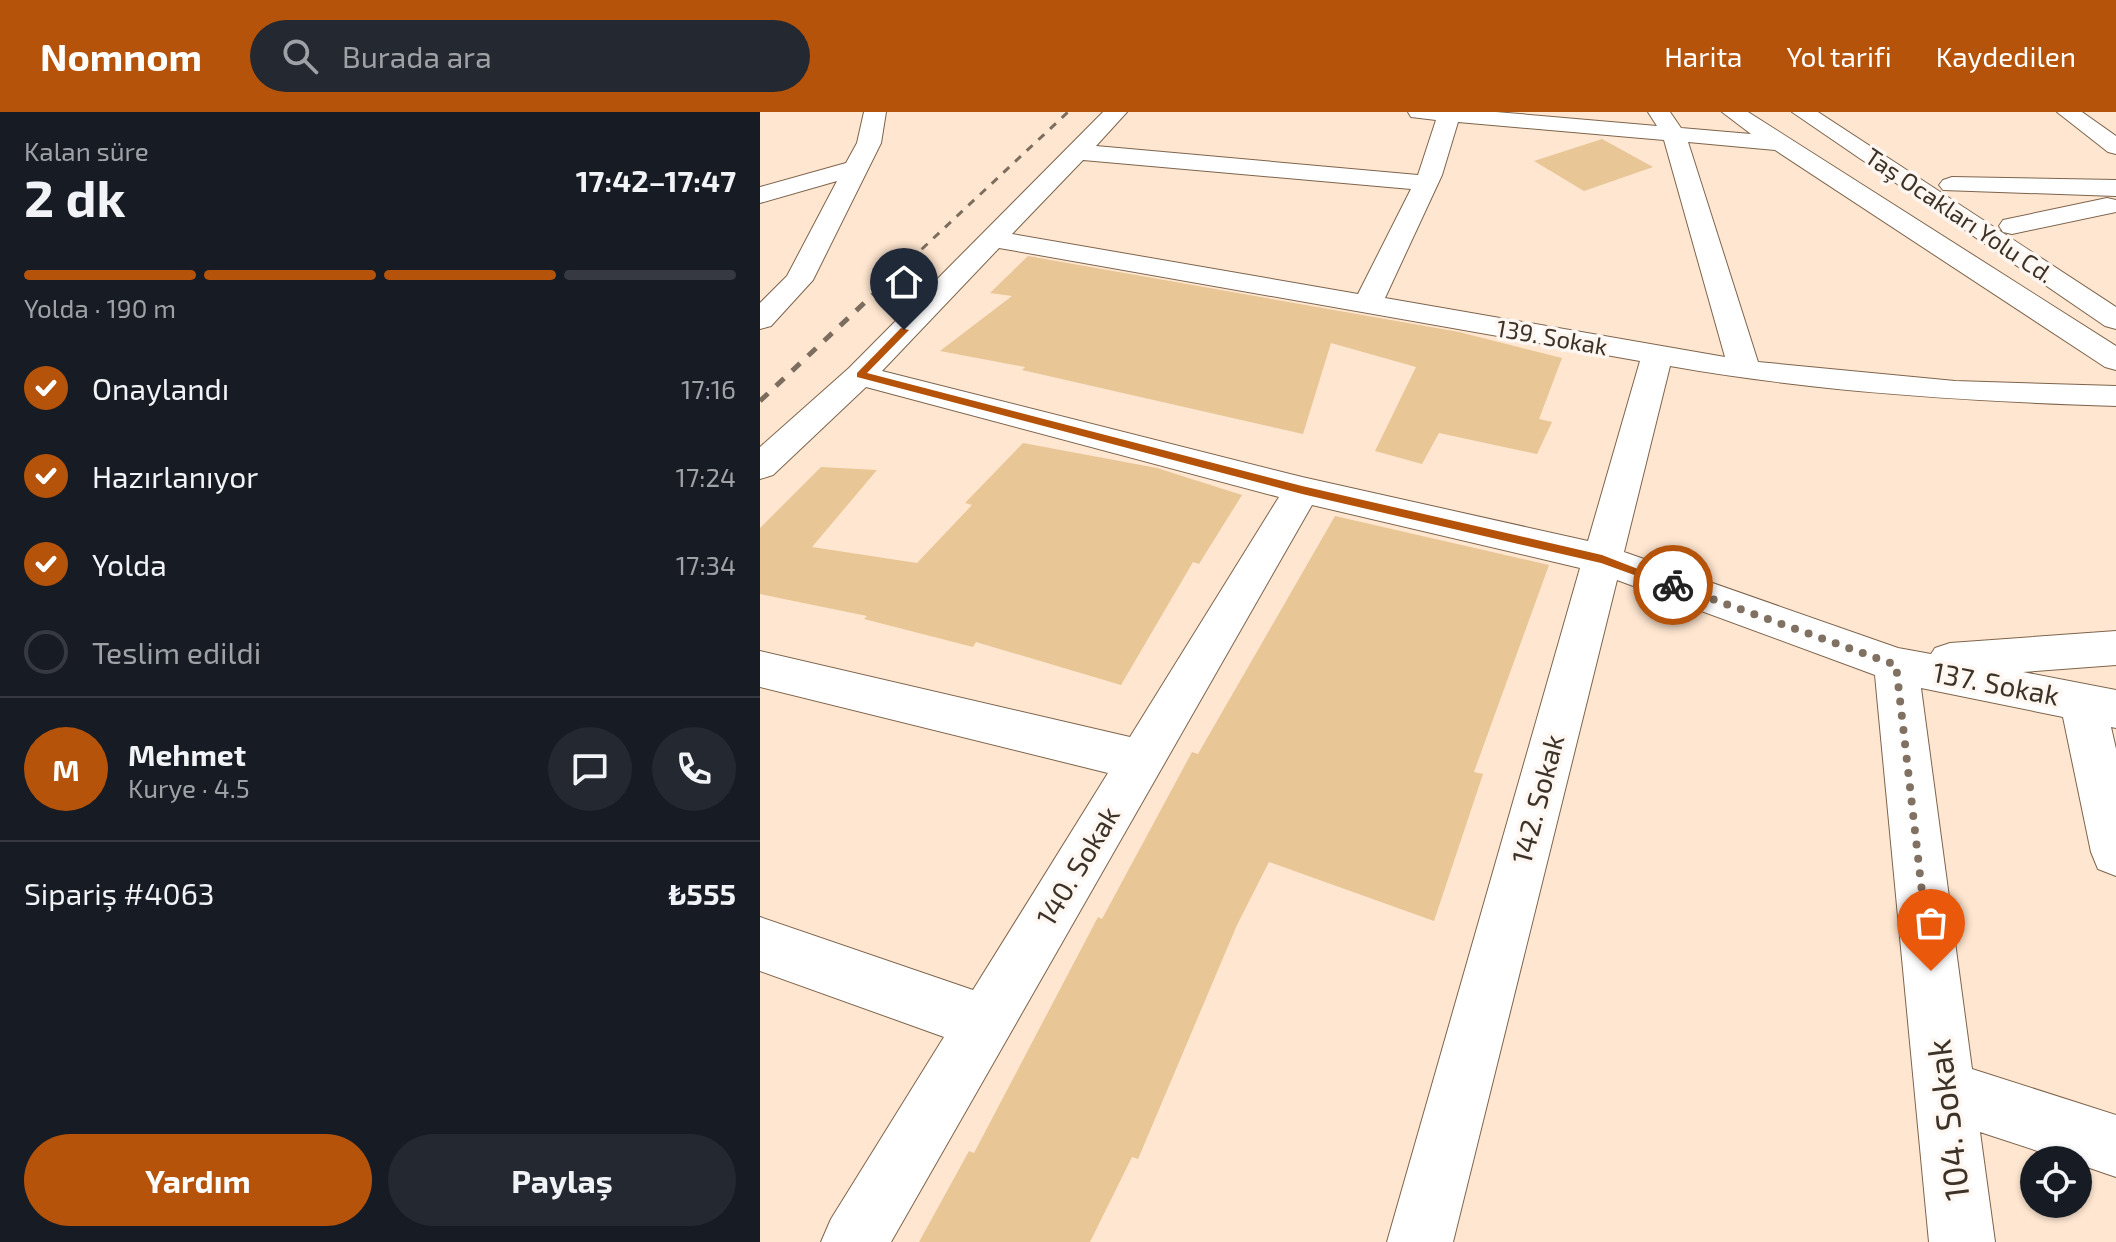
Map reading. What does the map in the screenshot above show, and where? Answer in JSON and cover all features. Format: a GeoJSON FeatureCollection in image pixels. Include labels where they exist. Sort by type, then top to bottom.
{"type":"FeatureCollection","features":[{"type":"Feature","properties":{"kind":"street"},"geometry":{"type":"LineString","coordinates":[[760,320],[799,280],[869,143],[875,112]]}},
{"type":"Feature","properties":{"kind":"street"},"geometry":{"type":"LineString","coordinates":[[760,467],[860,375],[1116,112]]}},
{"type":"Feature","properties":{"kind":"street"},"geometry":{"type":"LineString","coordinates":[[1419,112],[1666,123],[1784,144]]}},
{"type":"Feature","properties":{"kind":"street"},"geometry":{"type":"LineString","coordinates":[[1733,112],[2116,360]]}},
{"type":"Feature","properties":{"kind":"street","name":"Taş Ocakları Yolu Cd."},"geometry":{"type":"LineString","coordinates":[[1803,112],[2116,320]]}},
{"type":"Feature","properties":{"kind":"street","name":"Taş Ocakları Yolu Cd."},"geometry":{"type":"LineString","coordinates":[[1838,112],[2116,291]]}},
{"type":"Feature","properties":{"kind":"street"},"geometry":{"type":"LineString","coordinates":[[2068,112],[2116,147]]}},
{"type":"Feature","properties":{"kind":"street"},"geometry":{"type":"LineString","coordinates":[[2092,112],[2104,113]]}},
{"type":"Feature","properties":{"kind":"street"},"geometry":{"type":"LineString","coordinates":[[1367,305],[1426,183],[1451,113]]}},
{"type":"Feature","properties":{"kind":"street"},"geometry":{"type":"LineString","coordinates":[[1666,123],[1745,370]]}},
{"type":"Feature","properties":{"kind":"street"},"geometry":{"type":"LineString","coordinates":[[1078,152],[1426,183]]}},
{"type":"Feature","properties":{"kind":"street"},"geometry":{"type":"LineString","coordinates":[[760,195],[857,168]]}},
{"type":"Feature","properties":{"kind":"street"},"geometry":{"type":"LineString","coordinates":[[1952,185],[2116,188]]}},
{"type":"Feature","properties":{"kind":"street"},"geometry":{"type":"LineString","coordinates":[[2012,226],[2116,204]]}},
{"type":"Feature","properties":{"kind":"street","name":"139. Sokak"},"geometry":{"type":"LineString","coordinates":[[993,239],[1745,370],[1955,391],[2116,396]]}},
{"type":"Feature","properties":{"kind":"street","name":"142. Sokak"},"geometry":{"type":"LineString","coordinates":[[1420,1242],[1657,356]]}},
{"type":"Feature","properties":{"kind":"street","name":"137. Sokak"},"geometry":{"type":"LineString","coordinates":[[860,375],[1302,490],[1602,559],[1896,665],[2099,705]]}},
{"type":"Feature","properties":{"kind":"street","name":"140. Sokak"},"geometry":{"type":"LineString","coordinates":[[854,1242],[1302,490]]}},
{"type":"Feature","properties":{"kind":"street"},"geometry":{"type":"LineString","coordinates":[[1896,665],[2116,648]]}},
{"type":"Feature","properties":{"kind":"street","name":"104. Sokak"},"geometry":{"type":"LineString","coordinates":[[1896,665],[1962,1242]]}},
{"type":"Feature","properties":{"kind":"street"},"geometry":{"type":"LineString","coordinates":[[760,669],[1141,760]]}},
{"type":"Feature","properties":{"kind":"street"},"geometry":{"type":"LineString","coordinates":[[2099,705],[2116,852]]}},
{"type":"Feature","properties":{"kind":"street"},"geometry":{"type":"LineString","coordinates":[[760,944],[985,1023]]}},
{"type":"Feature","properties":{"kind":"street"},"geometry":{"type":"LineString","coordinates":[[1945,1090],[2116,1146]]}},
{"type":"Feature","properties":{"kind":"building"},"geometry":{"type":"Polygon","coordinates":[[[1602,139],[1653,167],[1584,191],[1534,161],[1602,139]]]}},
{"type":"Feature","properties":{"kind":"building"},"geometry":{"type":"Polygon","coordinates":[[[1028,256],[1459,332],[1562,358],[1539,419],[1552,422],[1537,454],[1439,433],[1422,464],[1375,451],[1416,367],[1331,343],[1303,434],[1022,370],[1025,367],[940,351],[1012,296],[990,293],[1028,256]]]}},
{"type":"Feature","properties":{"kind":"building"},"geometry":{"type":"Polygon","coordinates":[[[1023,443],[1157,468],[1242,495],[1199,564],[1193,562],[1121,685],[976,642],[973,647],[864,619],[867,616],[760,594],[760,528],[821,467],[877,470],[812,547],[917,563],[972,505],[965,503],[1023,443]]]}},
{"type":"Feature","properties":{"kind":"building"},"geometry":{"type":"Polygon","coordinates":[[[1335,516],[1549,565],[1474,772],[1483,774],[1434,921],[1269,862],[1237,925],[1138,1159],[1132,1157],[1090,1242],[919,1242],[969,1151],[974,1153],[1098,917],[1102,919],[1192,752],[1198,754],[1335,516]]]}},
{"type":"Feature","properties":{"kind":"railway"},"geometry":{"type":"LineString","coordinates":[[875,293],[1068,112]]}},
{"type":"Feature","properties":{"kind":"railway"},"geometry":{"type":"LineString","coordinates":[[760,401],[877,291]]}},
{"type":"Feature","properties":{"kind":"way so far"},"geometry":{"type":"LineString","coordinates":[[1673,585],[1896,665],[1931,971]]}},
{"type":"Feature","properties":{"kind":"route"},"geometry":{"type":"LineString","coordinates":[[904,330],[860,375],[1302,490],[1602,559],[1673,585]]}}]}
